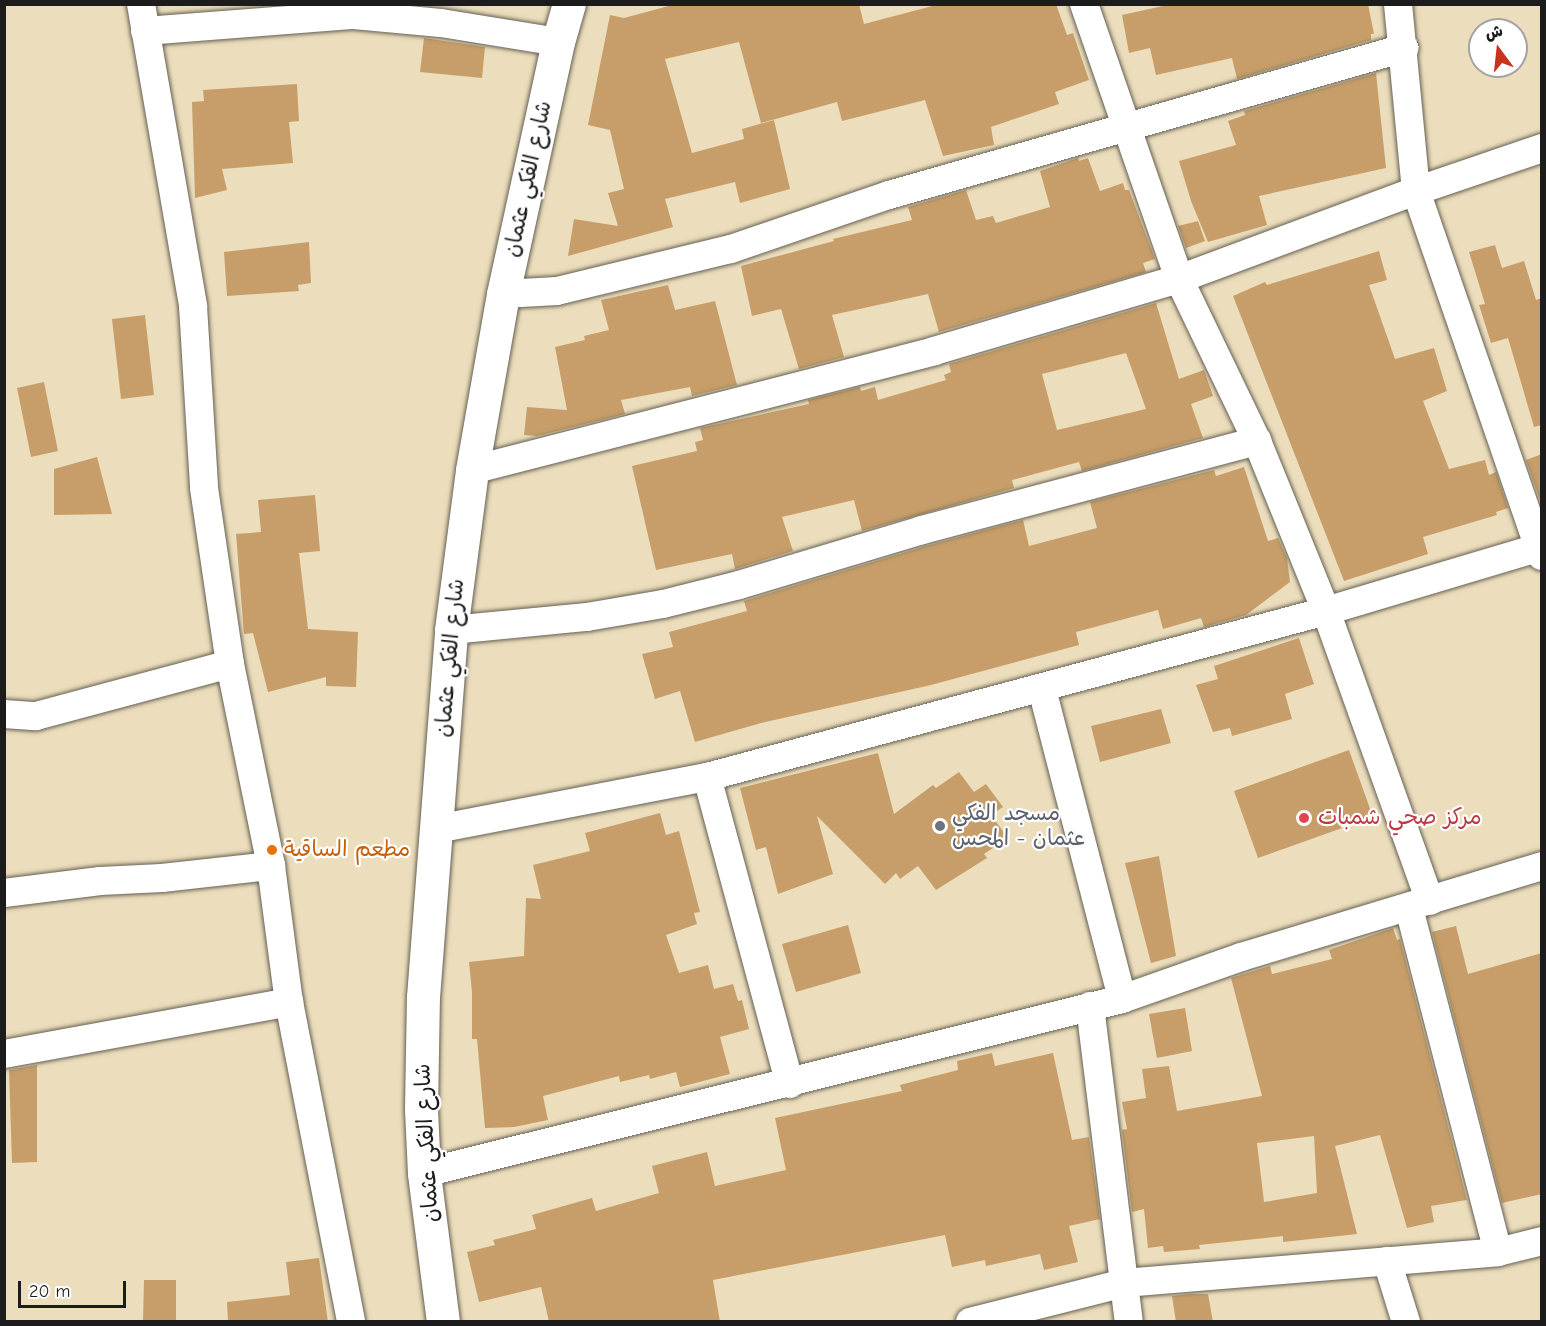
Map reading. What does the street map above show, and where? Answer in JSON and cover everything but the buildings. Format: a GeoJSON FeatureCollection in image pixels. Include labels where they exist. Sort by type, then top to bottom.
{"type":"FeatureCollection","features":[{"type":"Feature","properties":{"kind":"street","name":"شارع الفكي عثمان"},"geometry":{"type":"LineString","coordinates":[[443,1322],[424,1173],[421,1109],[423,997],[451,630],[472,470],[503,294],[568,4]]}},
{"type":"Feature","properties":{"kind":"street"},"geometry":{"type":"LineString","coordinates":[[1084,4],[1179,279],[1257,441],[1326,611],[1420,905],[1498,1252]]}},
{"type":"Feature","properties":{"kind":"street"},"geometry":{"type":"LineString","coordinates":[[436,829],[707,777],[1042,689],[1540,552],[1416,191],[1398,4]]}},
{"type":"Feature","properties":{"kind":"street"},"geometry":{"type":"LineString","coordinates":[[351,1322],[289,1002],[271,866],[230,664],[204,488],[193,306],[143,18],[354,15],[441,23],[558,42]]}},
{"type":"Feature","properties":{"kind":"street"},"geometry":{"type":"LineString","coordinates":[[503,294],[557,291],[730,249],[889,195],[1404,48]]}},
{"type":"Feature","properties":{"kind":"street"},"geometry":{"type":"LineString","coordinates":[[472,470],[934,351],[1179,279],[1416,191],[1542,148]]}},
{"type":"Feature","properties":{"kind":"street"},"geometry":{"type":"LineString","coordinates":[[451,630],[587,617],[663,604],[739,585],[922,530],[1257,441]]}},
{"type":"Feature","properties":{"kind":"street"},"geometry":{"type":"LineString","coordinates":[[4,714],[36,716],[230,664]]}},
{"type":"Feature","properties":{"kind":"street"},"geometry":{"type":"LineString","coordinates":[[1042,689],[1122,999]]}},
{"type":"Feature","properties":{"kind":"street"},"geometry":{"type":"LineString","coordinates":[[707,777],[790,1084]]}},
{"type":"Feature","properties":{"kind":"street"},"geometry":{"type":"LineString","coordinates":[[4,893],[100,881],[162,878],[271,866]]}},
{"type":"Feature","properties":{"kind":"street"},"geometry":{"type":"LineString","coordinates":[[424,1173],[790,1084],[1122,999],[1241,957],[1420,905],[1542,866]]}},
{"type":"Feature","properties":{"kind":"street"},"geometry":{"type":"LineString","coordinates":[[4,1054],[289,1002]]}},
{"type":"Feature","properties":{"kind":"street"},"geometry":{"type":"LineString","coordinates":[[1090,1006],[1129,1322]]}},
{"type":"Feature","properties":{"kind":"street"},"geometry":{"type":"LineString","coordinates":[[970,1322],[1124,1283],[1498,1252],[1542,1241]]}},
{"type":"Feature","properties":{"kind":"street"},"geometry":{"type":"LineString","coordinates":[[1387,1261],[1406,1322]]}},
{"type":"Feature","properties":{"kind":"place","name":"مركز صحي شمبات"},"geometry":{"type":"Point","coordinates":[1304,818]}},
{"type":"Feature","properties":{"kind":"place","name":"مسجد الفكي عثمان - المحس"},"geometry":{"type":"Point","coordinates":[940,826]}},
{"type":"Feature","properties":{"kind":"place","name":"مطعم الساقية"},"geometry":{"type":"Point","coordinates":[272,850]}}]}
